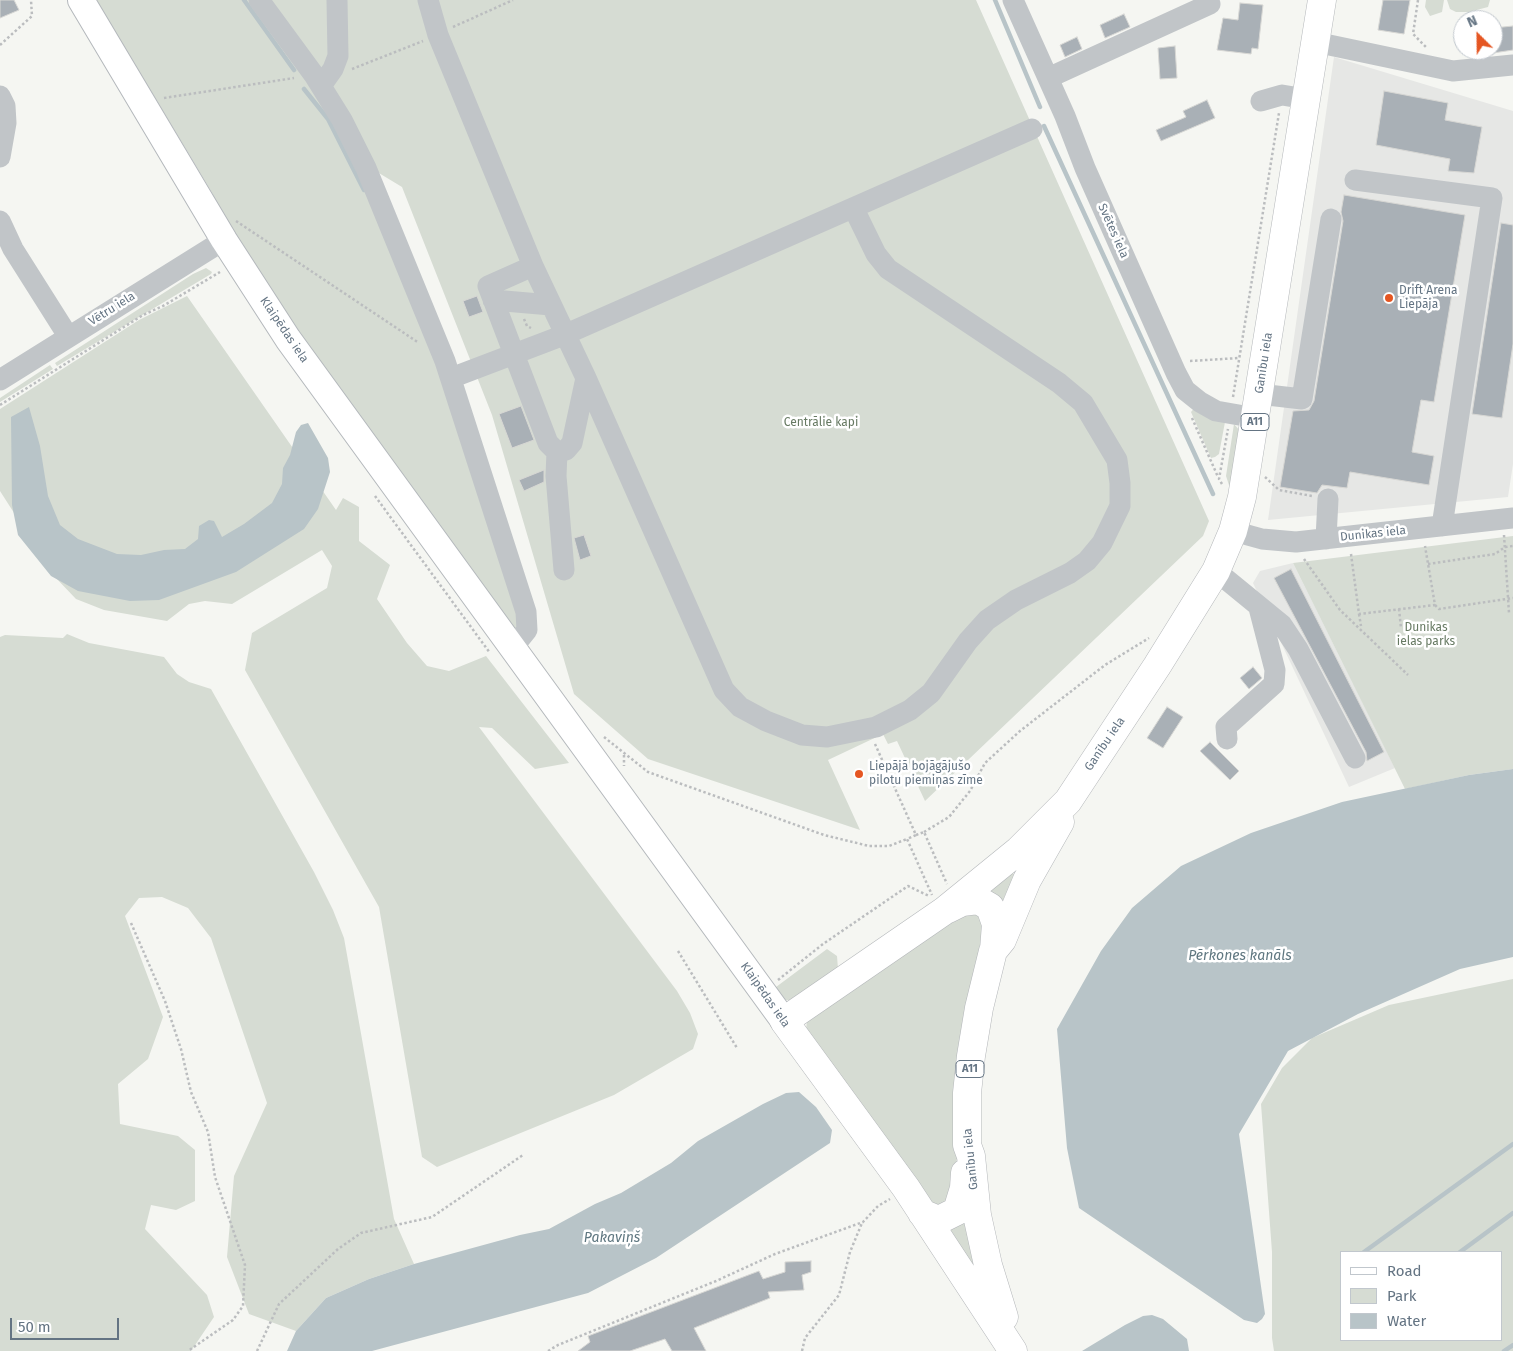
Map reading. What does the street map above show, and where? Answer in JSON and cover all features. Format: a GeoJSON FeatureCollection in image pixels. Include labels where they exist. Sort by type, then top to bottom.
{"type":"FeatureCollection","features":[{"type":"Feature","properties":{"kind":"highway","name":"Ganību iela"},"geometry":{"type":"LineString","coordinates":[[784,1021],[941,897],[954,901],[1019,850],[1068,800],[1157,666],[1216,571],[1233,531],[1242,497],[1257,406],[1282,102],[1315,42],[1322,0]]}},
{"type":"Feature","properties":{"kind":"highway","name":"Ganību iela"},"geometry":{"type":"LineString","coordinates":[[1019,1351],[1001,1309],[988,1265],[967,1145],[967,1093],[979,1008],[994,951],[1002,940],[1026,880],[1066,812],[1068,800]]}},
{"type":"Feature","properties":{"kind":"highway"},"geometry":{"type":"LineString","coordinates":[[941,897],[962,902],[978,900],[990,907],[996,924],[994,951]]}},
{"type":"Feature","properties":{"kind":"highway","name":"Klaipēdas iela"},"geometry":{"type":"LineString","coordinates":[[784,1021],[906,1188],[1013,1351]]}},
{"type":"Feature","properties":{"kind":"highway"},"geometry":{"type":"LineString","coordinates":[[922,1213],[936,1219],[943,1218],[956,1211],[964,1188],[967,1145]]}},
{"type":"Feature","properties":{"kind":"main road","name":"Klaipēdas iela"},"geometry":{"type":"LineString","coordinates":[[81,0],[228,229],[288,339],[784,1021]]}},
{"type":"Feature","properties":{"kind":"street"},"geometry":{"type":"LineString","coordinates":[[260,0],[318,81],[366,168],[451,378],[526,612],[527,630],[519,640],[509,645]]}},
{"type":"Feature","properties":{"kind":"street"},"geometry":{"type":"LineString","coordinates":[[318,81],[333,69],[338,56],[337,0]]}},
{"type":"Feature","properties":{"kind":"street"},"geometry":{"type":"LineString","coordinates":[[428,0],[438,34],[533,266],[551,305],[560,336],[586,378],[724,690],[740,707],[766,720],[802,734],[827,737],[876,727],[910,710],[931,693],[968,641],[987,620],[1016,600],[1070,573],[1086,560],[1102,543],[1120,506],[1117,460],[1083,403],[1059,383],[888,269],[876,254],[854,209]]}},
{"type":"Feature","properties":{"kind":"street","name":"Svētes iela"},"geometry":{"type":"LineString","coordinates":[[1014,0],[1085,168],[1171,362],[1185,390],[1200,402],[1216,411],[1302,399],[1331,219]]}},
{"type":"Feature","properties":{"kind":"street"},"geometry":{"type":"LineString","coordinates":[[1048,78],[1210,4]]}},
{"type":"Feature","properties":{"kind":"street"},"geometry":{"type":"LineString","coordinates":[[1315,42],[1453,71],[1513,65]]}},
{"type":"Feature","properties":{"kind":"street"},"geometry":{"type":"LineString","coordinates":[[0,96],[5,106],[6,123],[1,148]]}},
{"type":"Feature","properties":{"kind":"street"},"geometry":{"type":"LineString","coordinates":[[451,378],[560,336],[854,209],[1032,129]]}},
{"type":"Feature","properties":{"kind":"street"},"geometry":{"type":"LineString","coordinates":[[1355,180],[1492,198],[1432,527]]}},
{"type":"Feature","properties":{"kind":"street"},"geometry":{"type":"LineString","coordinates":[[0,221],[13,249],[68,336]]}},
{"type":"Feature","properties":{"kind":"street","name":"Vētru iela"},"geometry":{"type":"LineString","coordinates":[[0,380],[228,229]]}},
{"type":"Feature","properties":{"kind":"street"},"geometry":{"type":"LineString","coordinates":[[533,266],[488,286],[512,354],[548,443],[557,452],[556,476],[564,570]]}},
{"type":"Feature","properties":{"kind":"street"},"geometry":{"type":"LineString","coordinates":[[492,300],[551,305]]}},
{"type":"Feature","properties":{"kind":"street"},"geometry":{"type":"LineString","coordinates":[[557,452],[566,450],[572,443],[586,378]]}},
{"type":"Feature","properties":{"kind":"street"},"geometry":{"type":"LineString","coordinates":[[1326,539],[1328,499]]}},
{"type":"Feature","properties":{"kind":"street","name":"Dunikas iela"},"geometry":{"type":"LineString","coordinates":[[1233,531],[1262,539],[1296,542],[1432,527],[1509,526]]}},
{"type":"Feature","properties":{"kind":"street"},"geometry":{"type":"LineString","coordinates":[[1216,571],[1259,608],[1282,624],[1298,649],[1355,758]]}},
{"type":"Feature","properties":{"kind":"street"},"geometry":{"type":"LineString","coordinates":[[1227,739],[1226,727],[1274,684],[1275,670],[1259,608]]}},
{"type":"Feature","properties":{"kind":"path"},"geometry":{"type":"LineString","coordinates":[[0,45],[32,16],[31,0]]}},
{"type":"Feature","properties":{"kind":"path"},"geometry":{"type":"LineString","coordinates":[[1418,0],[1412,34],[1453,71]]}},
{"type":"Feature","properties":{"kind":"path"},"geometry":{"type":"LineString","coordinates":[[155,99],[318,81]]}},
{"type":"Feature","properties":{"kind":"path"},"geometry":{"type":"LineString","coordinates":[[1232,403],[1282,102]]}},
{"type":"Feature","properties":{"kind":"path"},"geometry":{"type":"LineString","coordinates":[[228,229],[420,344]]}},
{"type":"Feature","properties":{"kind":"path"},"geometry":{"type":"LineString","coordinates":[[0,405],[143,315],[164,306],[220,272]]}},
{"type":"Feature","properties":{"kind":"path"},"geometry":{"type":"LineString","coordinates":[[526,303],[523,316],[527,326],[560,336]]}},
{"type":"Feature","properties":{"kind":"path"},"geometry":{"type":"LineString","coordinates":[[1171,362],[1239,358]]}},
{"type":"Feature","properties":{"kind":"path"},"geometry":{"type":"LineString","coordinates":[[1185,390],[1183,398],[1224,487]]}},
{"type":"Feature","properties":{"kind":"path"},"geometry":{"type":"LineString","coordinates":[[1219,479],[1229,423]]}},
{"type":"Feature","properties":{"kind":"path"},"geometry":{"type":"LineString","coordinates":[[1264,476],[1279,490],[1328,499]]}},
{"type":"Feature","properties":{"kind":"path"},"geometry":{"type":"LineString","coordinates":[[1509,526],[1505,547],[1511,599],[1509,613]]}},
{"type":"Feature","properties":{"kind":"path"},"geometry":{"type":"LineString","coordinates":[[1432,527],[1428,564],[1435,604],[1439,609],[1511,599]]}},
{"type":"Feature","properties":{"kind":"path"},"geometry":{"type":"LineString","coordinates":[[1296,542],[1306,563],[1340,610],[1361,627],[1408,675]]}},
{"type":"Feature","properties":{"kind":"path"},"geometry":{"type":"LineString","coordinates":[[1428,564],[1495,554],[1505,547],[1513,546]]}},
{"type":"Feature","properties":{"kind":"path"},"geometry":{"type":"LineString","coordinates":[[1350,550],[1361,627]]}},
{"type":"Feature","properties":{"kind":"path"},"geometry":{"type":"LineString","coordinates":[[1360,614],[1435,604]]}},
{"type":"Feature","properties":{"kind":"path"},"geometry":{"type":"LineString","coordinates":[[1399,609],[1401,628]]}},
{"type":"Feature","properties":{"kind":"path"},"geometry":{"type":"LineString","coordinates":[[602,735],[648,772],[824,835],[869,846],[889,846],[924,832],[949,817],[970,791],[985,763],[1020,731],[1105,666],[1147,638],[1156,637]]}},
{"type":"Feature","properties":{"kind":"path"},"geometry":{"type":"LineString","coordinates":[[885,722],[890,735],[875,744],[916,835]]}},
{"type":"Feature","properties":{"kind":"path"},"geometry":{"type":"LineString","coordinates":[[924,832],[941,897]]}},
{"type":"Feature","properties":{"kind":"path"},"geometry":{"type":"LineString","coordinates":[[907,838],[941,897]]}},
{"type":"Feature","properties":{"kind":"path"},"geometry":{"type":"LineString","coordinates":[[778,980],[823,944],[908,886],[926,896],[941,897]]}},
{"type":"Feature","properties":{"kind":"path"},"geometry":{"type":"LineString","coordinates":[[131,923],[165,1000],[181,1049],[191,1092],[208,1132],[215,1177],[245,1265],[243,1306],[233,1320],[188,1351]]}},
{"type":"Feature","properties":{"kind":"path"},"geometry":{"type":"LineString","coordinates":[[678,950],[737,1048]]}},
{"type":"Feature","properties":{"kind":"path"},"geometry":{"type":"LineString","coordinates":[[257,1351],[279,1304],[338,1249],[361,1233],[432,1217],[524,1155]]}},
{"type":"Feature","properties":{"kind":"path"},"geometry":{"type":"LineString","coordinates":[[802,1351],[805,1338],[839,1295],[850,1252],[863,1222],[878,1206],[906,1188]]}},
{"type":"Feature","properties":{"kind":"path"},"geometry":{"type":"LineString","coordinates":[[548,1351],[558,1345],[716,1281],[775,1254],[863,1222]]}},
{"type":"Feature","properties":{"kind":"shaded area"},"geometry":{"type":"Polygon","coordinates":[[[1334,57],[1513,111],[1513,464],[1508,497],[1268,520],[1334,57]]]}},
{"type":"Feature","properties":{"kind":"shaded area"},"geometry":{"type":"Polygon","coordinates":[[[1293,563],[1395,768],[1349,787],[1253,583],[1260,571],[1293,563]]]}},
{"type":"Feature","properties":{"kind":"green space","name":"Centrālie kapi"},"geometry":{"type":"Polygon","coordinates":[[[96,0],[976,0],[1209,521],[1203,536],[925,801],[897,741],[888,744],[883,734],[828,760],[860,830],[648,759],[574,694],[492,415],[402,187],[354,158],[430,332],[522,625],[511,631],[323,369],[234,238],[211,191],[96,0]]]}},
{"type":"Feature","properties":{"kind":"green space"},"geometry":{"type":"Polygon","coordinates":[[[1426,0],[1444,0],[1442,12],[1430,16],[1425,7],[1426,0]]]}},
{"type":"Feature","properties":{"kind":"green space"},"geometry":{"type":"Polygon","coordinates":[[[1447,0],[1490,0],[1488,7],[1477,10],[1450,9],[1447,0]]]}},
{"type":"Feature","properties":{"kind":"green space"},"geometry":{"type":"Polygon","coordinates":[[[206,268],[212,272],[211,274],[57,366],[55,363],[193,274],[206,268]]]}},
{"type":"Feature","properties":{"kind":"green space"},"geometry":{"type":"Polygon","coordinates":[[[187,296],[336,510],[343,498],[359,507],[359,541],[390,565],[377,599],[407,643],[427,666],[449,671],[486,656],[569,763],[535,769],[492,728],[479,727],[677,991],[690,1013],[698,1034],[693,1049],[614,1095],[437,1167],[422,1157],[379,907],[245,670],[252,633],[327,588],[332,566],[322,550],[232,604],[205,601],[189,604],[167,621],[104,610],[76,599],[55,577],[0,491],[0,409],[139,320],[187,296]]]}},
{"type":"Feature","properties":{"kind":"green space"},"geometry":{"type":"Polygon","coordinates":[[[50,365],[53,369],[0,402],[0,398],[50,365]]]}},
{"type":"Feature","properties":{"kind":"green space"},"geometry":{"type":"Polygon","coordinates":[[[1196,406],[1225,422],[1219,454],[1215,457],[1211,458],[1191,412],[1196,406]]]}},
{"type":"Feature","properties":{"kind":"green space"},"geometry":{"type":"Polygon","coordinates":[[[1234,424],[1240,431],[1230,488],[1226,476],[1234,424]]]}},
{"type":"Feature","properties":{"kind":"green space","name":"Dunikas ielas parks"},"geometry":{"type":"Polygon","coordinates":[[[1513,536],[1513,769],[1469,775],[1405,789],[1293,563],[1513,536]]]}},
{"type":"Feature","properties":{"kind":"green space"},"geometry":{"type":"Polygon","coordinates":[[[67,634],[89,643],[164,657],[177,674],[189,682],[211,689],[314,872],[333,910],[344,938],[394,1219],[414,1264],[369,1279],[326,1298],[296,1331],[249,1314],[227,1257],[234,1176],[267,1103],[211,938],[188,908],[162,897],[139,898],[125,916],[163,1017],[148,1059],[118,1084],[120,1124],[178,1136],[195,1150],[195,1201],[176,1210],[151,1205],[145,1229],[207,1295],[214,1317],[191,1351],[0,1351],[0,637],[5,635],[63,638],[67,634]]]}},
{"type":"Feature","properties":{"kind":"green space"},"geometry":{"type":"Polygon","coordinates":[[[1011,873],[1014,874],[1014,877],[1000,907],[981,895],[1011,873]]]}},
{"type":"Feature","properties":{"kind":"green space"},"geometry":{"type":"Polygon","coordinates":[[[977,913],[985,920],[953,1192],[943,1208],[930,1206],[806,1030],[807,1021],[950,917],[977,913]]]}},
{"type":"Feature","properties":{"kind":"green space"},"geometry":{"type":"Polygon","coordinates":[[[827,949],[837,956],[838,969],[793,1001],[780,999],[772,990],[827,949]]]}},
{"type":"Feature","properties":{"kind":"green space"},"geometry":{"type":"Polygon","coordinates":[[[1513,979],[1513,1351],[1274,1351],[1272,1338],[1272,1252],[1261,1104],[1282,1068],[1312,1038],[1389,1005],[1513,979]]]}},
{"type":"Feature","properties":{"kind":"green space"},"geometry":{"type":"Polygon","coordinates":[[[963,1212],[975,1270],[941,1223],[963,1212]]]}},
{"type":"Feature","properties":{"kind":"water"},"geometry":{"type":"Polygon","coordinates":[[[29,407],[40,446],[48,496],[60,525],[78,539],[117,554],[141,555],[164,550],[185,549],[198,539],[199,526],[209,520],[214,521],[222,537],[244,524],[272,503],[282,484],[283,468],[290,455],[296,432],[301,425],[308,423],[328,458],[330,472],[318,509],[304,529],[236,572],[159,600],[130,601],[78,591],[51,576],[18,535],[12,505],[11,417],[29,407]]]}},
{"type":"Feature","properties":{"kind":"water","name":"Pērkones kanāls"},"geometry":{"type":"Polygon","coordinates":[[[1513,769],[1513,957],[1460,969],[1358,1014],[1288,1051],[1239,1134],[1265,1314],[1262,1319],[1257,1323],[1244,1320],[1079,1208],[1067,1148],[1057,1029],[1101,951],[1132,908],[1181,866],[1251,833],[1342,802],[1469,775],[1513,769]]]}},
{"type":"Feature","properties":{"kind":"water","name":"Pakaviņš"},"geometry":{"type":"Polygon","coordinates":[[[799,1092],[816,1107],[832,1130],[830,1143],[656,1258],[588,1293],[372,1351],[287,1351],[296,1331],[326,1298],[369,1279],[414,1264],[549,1229],[595,1204],[621,1193],[671,1163],[698,1141],[763,1104],[786,1093],[799,1092]]]}},
{"type":"Feature","properties":{"kind":"water"},"geometry":{"type":"Polygon","coordinates":[[[1152,1315],[1163,1319],[1187,1339],[1189,1351],[1082,1351],[1125,1325],[1143,1316],[1152,1315]]]}},
{"type":"Feature","properties":{"kind":"building"},"geometry":{"type":"Polygon","coordinates":[[[0,0],[14,0],[19,10],[0,18],[0,0]]]}},
{"type":"Feature","properties":{"kind":"building"},"geometry":{"type":"Polygon","coordinates":[[[1383,0],[1410,0],[1404,34],[1378,30],[1383,0]]]}},
{"type":"Feature","properties":{"kind":"building"},"geometry":{"type":"Polygon","coordinates":[[[1240,3],[1263,5],[1258,49],[1252,48],[1251,54],[1217,50],[1223,18],[1238,20],[1240,3]]]}},
{"type":"Feature","properties":{"kind":"building"},"geometry":{"type":"Polygon","coordinates":[[[1124,14],[1130,27],[1105,38],[1100,25],[1124,14]]]}},
{"type":"Feature","properties":{"kind":"building"},"geometry":{"type":"Polygon","coordinates":[[[1513,26],[1513,50],[1503,52],[1503,27],[1513,26]]]}},
{"type":"Feature","properties":{"kind":"building"},"geometry":{"type":"Polygon","coordinates":[[[1077,37],[1082,49],[1065,57],[1060,45],[1077,37]]]}},
{"type":"Feature","properties":{"kind":"building"},"geometry":{"type":"Polygon","coordinates":[[[1175,46],[1177,78],[1160,79],[1158,48],[1175,46]]]}},
{"type":"Feature","properties":{"kind":"building"},"geometry":{"type":"Polygon","coordinates":[[[1384,91],[1448,103],[1445,120],[1482,127],[1474,173],[1448,171],[1450,159],[1376,145],[1384,91]]]}},
{"type":"Feature","properties":{"kind":"building"},"geometry":{"type":"Polygon","coordinates":[[[1207,100],[1215,118],[1161,141],[1156,130],[1186,117],[1183,111],[1207,100]]]}},
{"type":"Feature","properties":{"kind":"building","name":"Drift Arena Liepāja"},"geometry":{"type":"Polygon","coordinates":[[[1344,195],[1465,215],[1434,402],[1421,400],[1412,452],[1434,456],[1429,485],[1350,472],[1347,488],[1322,485],[1317,493],[1280,487],[1293,411],[1309,410],[1314,401],[1343,221],[1341,212],[1344,195]]]}},
{"type":"Feature","properties":{"kind":"building"},"geometry":{"type":"Polygon","coordinates":[[[1501,223],[1513,225],[1513,344],[1502,418],[1472,414],[1501,223]]]}},
{"type":"Feature","properties":{"kind":"building"},"geometry":{"type":"Polygon","coordinates":[[[477,296],[483,312],[469,317],[463,301],[477,296]]]}},
{"type":"Feature","properties":{"kind":"building"},"geometry":{"type":"Polygon","coordinates":[[[521,406],[534,440],[512,448],[499,414],[521,406]]]}},
{"type":"Feature","properties":{"kind":"building"},"geometry":{"type":"Polygon","coordinates":[[[544,470],[544,482],[524,491],[519,480],[544,470]]]}},
{"type":"Feature","properties":{"kind":"building"},"geometry":{"type":"Polygon","coordinates":[[[584,535],[591,556],[580,560],[574,538],[584,535]]]}},
{"type":"Feature","properties":{"kind":"building"},"geometry":{"type":"Polygon","coordinates":[[[1291,569],[1384,752],[1367,761],[1366,752],[1274,578],[1291,569]]]}},
{"type":"Feature","properties":{"kind":"building"},"geometry":{"type":"Polygon","coordinates":[[[1253,667],[1262,678],[1249,689],[1240,678],[1253,667]]]}},
{"type":"Feature","properties":{"kind":"building"},"geometry":{"type":"Polygon","coordinates":[[[1167,707],[1183,717],[1163,748],[1147,738],[1167,707]]]}},
{"type":"Feature","properties":{"kind":"building"},"geometry":{"type":"Polygon","coordinates":[[[1210,742],[1239,771],[1230,780],[1200,751],[1210,742]]]}},
{"type":"Feature","properties":{"kind":"building"},"geometry":{"type":"Polygon","coordinates":[[[811,1261],[811,1272],[802,1275],[804,1290],[768,1292],[770,1298],[694,1328],[706,1351],[672,1351],[665,1339],[630,1351],[578,1351],[590,1342],[588,1336],[759,1271],[763,1279],[785,1272],[785,1262],[811,1261]]]}},
{"type":"Feature","properties":{"kind":"waterway"},"geometry":{"type":"LineString","coordinates":[[244,0],[294,70]]}},
{"type":"Feature","properties":{"kind":"waterway"},"geometry":{"type":"LineString","coordinates":[[995,0],[1040,107]]}},
{"type":"Feature","properties":{"kind":"waterway"},"geometry":{"type":"LineString","coordinates":[[304,89],[328,119],[364,190]]}},
{"type":"Feature","properties":{"kind":"waterway"},"geometry":{"type":"LineString","coordinates":[[1044,126],[1213,494]]}},
{"type":"Feature","properties":{"kind":"waterway"},"geometry":{"type":"LineString","coordinates":[[1365,1251],[1513,1144]]}},
{"type":"Feature","properties":{"kind":"waterway"},"geometry":{"type":"LineString","coordinates":[[1461,1251],[1513,1213]]}},
{"type":"Feature","properties":{"kind":"waterway"},"geometry":{"type":"LineString","coordinates":[[1504,1351],[1513,1345]]}},
{"type":"Feature","properties":{"kind":"place","name":"Drift Arena Liepāja"},"geometry":{"type":"Point","coordinates":[1389,298]}},
{"type":"Feature","properties":{"kind":"place","name":"Liepājā bojāgājušo pilotu piemiņas zīme"},"geometry":{"type":"Point","coordinates":[859,774]}}]}
